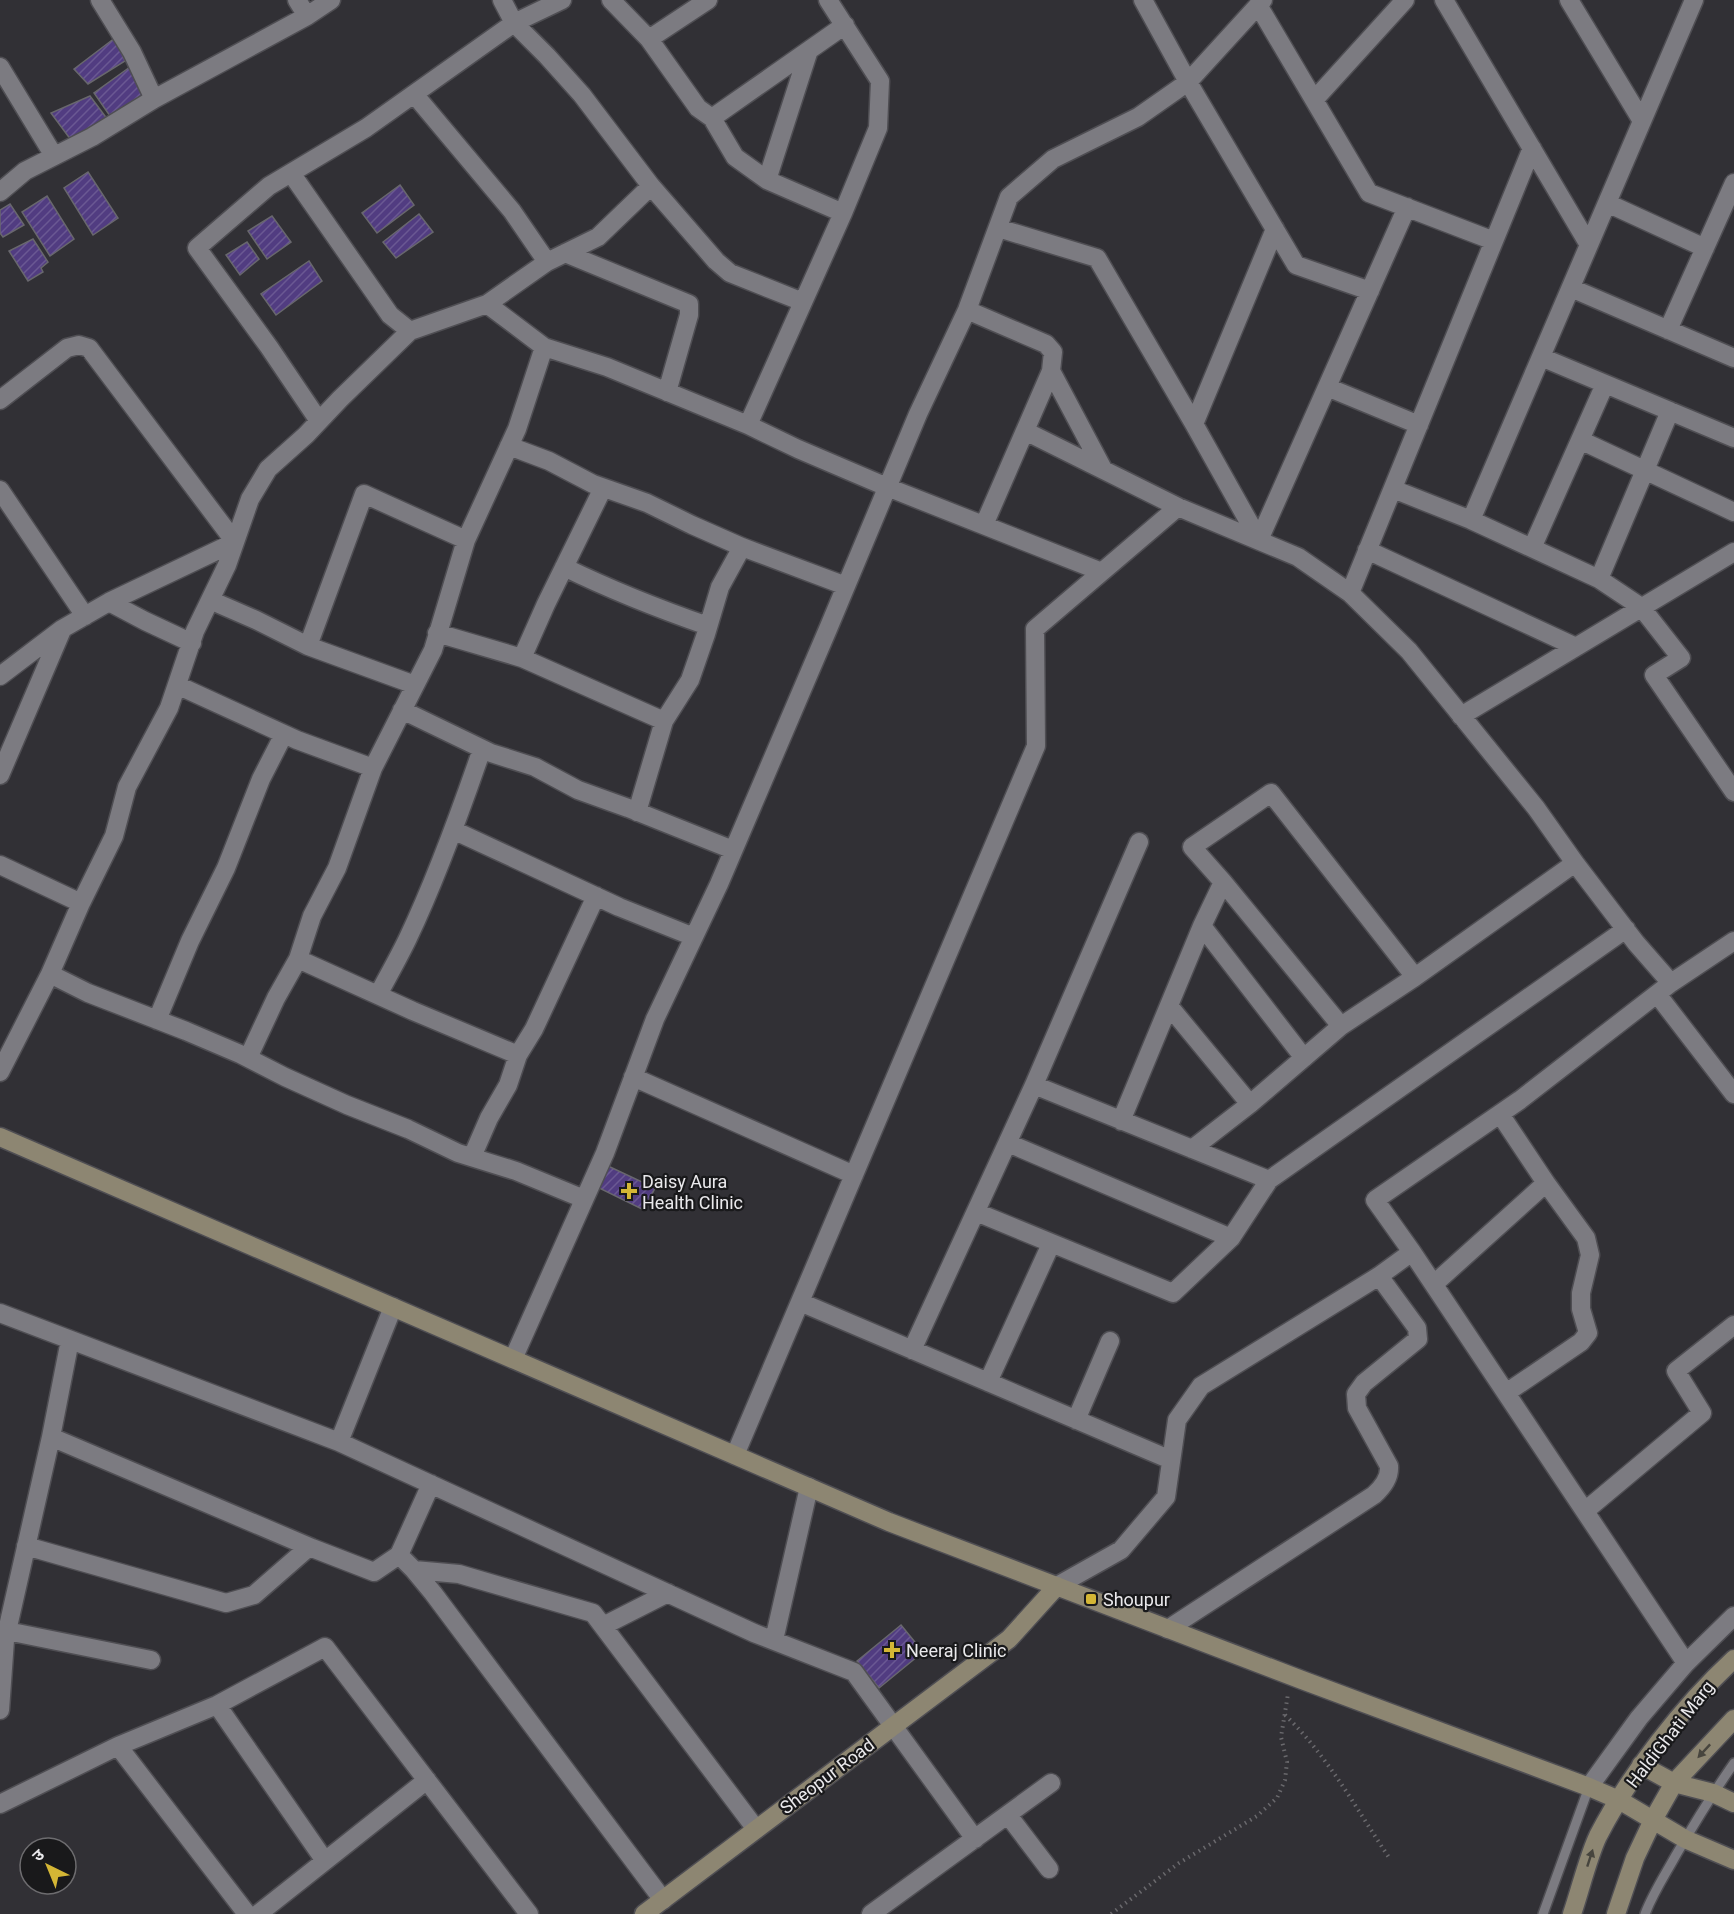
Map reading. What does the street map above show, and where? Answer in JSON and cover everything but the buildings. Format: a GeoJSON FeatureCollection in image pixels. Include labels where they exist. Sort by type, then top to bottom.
{"type":"FeatureCollection","features":[{"type":"Feature","properties":{"kind":"street"},"geometry":{"type":"LineString","coordinates":[[100,0],[132,52],[154,99]]}},
{"type":"Feature","properties":{"kind":"street"},"geometry":{"type":"LineString","coordinates":[[297,0],[307,16]]}},
{"type":"Feature","properties":{"kind":"street"},"geometry":{"type":"LineString","coordinates":[[0,192],[25,171],[92,137],[154,99],[307,16],[331,0]]}},
{"type":"Feature","properties":{"kind":"street"},"geometry":{"type":"LineString","coordinates":[[502,0],[514,23],[582,95],[651,186],[716,261],[730,273],[803,302]]}},
{"type":"Feature","properties":{"kind":"street"},"geometry":{"type":"LineString","coordinates":[[319,421],[197,248],[269,186],[366,128],[514,23],[562,0]]}},
{"type":"Feature","properties":{"kind":"street"},"geometry":{"type":"LineString","coordinates":[[611,0],[649,39],[698,108],[712,118],[735,157],[767,180],[843,213]]}},
{"type":"Feature","properties":{"kind":"street"},"geometry":{"type":"LineString","coordinates":[[649,39],[708,0]]}},
{"type":"Feature","properties":{"kind":"street"},"geometry":{"type":"LineString","coordinates":[[748,425],[843,213],[878,128],[880,81],[828,0]]}},
{"type":"Feature","properties":{"kind":"street"},"geometry":{"type":"LineString","coordinates":[[1143,0],[1188,82],[1296,265],[1370,291]]}},
{"type":"Feature","properties":{"kind":"street"},"geometry":{"type":"LineString","coordinates":[[1315,99],[1405,0]]}},
{"type":"Feature","properties":{"kind":"street"},"geometry":{"type":"LineString","coordinates":[[1444,0],[1589,245]]}},
{"type":"Feature","properties":{"kind":"street"},"geometry":{"type":"LineString","coordinates":[[1569,0],[1642,121]]}},
{"type":"Feature","properties":{"kind":"street"},"geometry":{"type":"LineString","coordinates":[[513,1359],[605,1153],[655,1019],[733,850],[918,414],[967,310],[1009,197],[1053,159],[1138,117],[1188,82],[1260,3],[1369,193],[1494,241]]}},
{"type":"Feature","properties":{"kind":"street"},"geometry":{"type":"LineString","coordinates":[[1471,520],[1642,121],[1690,3]]}},
{"type":"Feature","properties":{"kind":"street"},"geometry":{"type":"LineString","coordinates":[[712,118],[845,25]]}},
{"type":"Feature","properties":{"kind":"street"},"geometry":{"type":"LineString","coordinates":[[767,180],[809,50]]}},
{"type":"Feature","properties":{"kind":"street"},"geometry":{"type":"LineString","coordinates":[[0,67],[54,156]]}},
{"type":"Feature","properties":{"kind":"street"},"geometry":{"type":"LineString","coordinates":[[414,94],[512,212],[547,262]]}},
{"type":"Feature","properties":{"kind":"street"},"geometry":{"type":"LineString","coordinates":[[1350,593],[1532,148]]}},
{"type":"Feature","properties":{"kind":"street"},"geometry":{"type":"LineString","coordinates":[[291,173],[390,315],[410,331]]}},
{"type":"Feature","properties":{"kind":"street"},"geometry":{"type":"LineString","coordinates":[[1668,330],[1734,183]]}},
{"type":"Feature","properties":{"kind":"street"},"geometry":{"type":"LineString","coordinates":[[0,1072],[50,974],[114,836],[127,787],[170,708],[192,643],[227,565],[250,499],[268,469],[306,435],[410,331],[488,304],[547,262],[598,237],[651,186]]}},
{"type":"Feature","properties":{"kind":"street"},"geometry":{"type":"LineString","coordinates":[[1607,203],[1705,248]]}},
{"type":"Feature","properties":{"kind":"street"},"geometry":{"type":"LineString","coordinates":[[1259,540],[1407,207]]}},
{"type":"Feature","properties":{"kind":"street"},"geometry":{"type":"LineString","coordinates":[[998,228],[1097,258],[1259,540]]}},
{"type":"Feature","properties":{"kind":"street"},"geometry":{"type":"LineString","coordinates":[[1194,424],[1275,229]]}},
{"type":"Feature","properties":{"kind":"street"},"geometry":{"type":"LineString","coordinates":[[565,253],[689,304],[689,315],[667,392]]}},
{"type":"Feature","properties":{"kind":"street"},"geometry":{"type":"LineString","coordinates":[[1571,288],[1734,358]]}},
{"type":"Feature","properties":{"kind":"street"},"geometry":{"type":"LineString","coordinates":[[488,304],[544,347],[607,367],[748,425],[887,487],[1102,572]]}},
{"type":"Feature","properties":{"kind":"street"},"geometry":{"type":"LineString","coordinates":[[967,310],[1046,344],[1053,352],[1051,372],[984,525]]}},
{"type":"Feature","properties":{"kind":"street"},"geometry":{"type":"LineString","coordinates":[[0,400],[67,348],[79,345],[89,348],[235,542]]}},
{"type":"Feature","properties":{"kind":"street"},"geometry":{"type":"LineString","coordinates":[[248,1058],[276,998],[298,959],[312,916],[337,868],[374,768],[433,650],[466,540],[517,429],[544,347]]}},
{"type":"Feature","properties":{"kind":"street"},"geometry":{"type":"LineString","coordinates":[[1541,357],[1734,438]]}},
{"type":"Feature","properties":{"kind":"street"},"geometry":{"type":"LineString","coordinates":[[1051,372],[1103,469]]}},
{"type":"Feature","properties":{"kind":"street"},"geometry":{"type":"LineString","coordinates":[[1532,548],[1605,384]]}},
{"type":"Feature","properties":{"kind":"street"},"geometry":{"type":"LineString","coordinates":[[1327,387],[1419,425]]}},
{"type":"Feature","properties":{"kind":"street"},"geometry":{"type":"LineString","coordinates":[[1599,579],[1670,411]]}},
{"type":"Feature","properties":{"kind":"street"},"geometry":{"type":"LineString","coordinates":[[1025,431],[1178,507],[1298,557],[1350,593],[1409,651],[1536,808],[1626,929],[1734,1094]]}},
{"type":"Feature","properties":{"kind":"street"},"geometry":{"type":"LineString","coordinates":[[1580,440],[1734,512]]}},
{"type":"Feature","properties":{"kind":"street"},"geometry":{"type":"LineString","coordinates":[[509,446],[549,461],[603,488],[647,503],[742,547],[846,586]]}},
{"type":"Feature","properties":{"kind":"street"},"geometry":{"type":"LineString","coordinates":[[522,658],[603,488]]}},
{"type":"Feature","properties":{"kind":"street"},"geometry":{"type":"LineString","coordinates":[[1393,489],[1471,520],[1599,579],[1641,607],[1680,658],[1654,675],[1734,792]]}},
{"type":"Feature","properties":{"kind":"street"},"geometry":{"type":"LineString","coordinates":[[0,490],[85,616]]}},
{"type":"Feature","properties":{"kind":"street"},"geometry":{"type":"LineString","coordinates":[[308,646],[364,494],[466,540]]}},
{"type":"Feature","properties":{"kind":"street"},"geometry":{"type":"LineString","coordinates":[[735,1455],[1036,746],[1035,628],[1178,507]]}},
{"type":"Feature","properties":{"kind":"street"},"geometry":{"type":"LineString","coordinates":[[0,676],[62,629],[109,602],[235,542]]}},
{"type":"Feature","properties":{"kind":"street"},"geometry":{"type":"LineString","coordinates":[[637,812],[664,721],[690,680],[720,587],[742,547]]}},
{"type":"Feature","properties":{"kind":"street"},"geometry":{"type":"LineString","coordinates":[[1367,550],[1576,647]]}},
{"type":"Feature","properties":{"kind":"street"},"geometry":{"type":"LineString","coordinates":[[1461,716],[1734,552]]}},
{"type":"Feature","properties":{"kind":"street"},"geometry":{"type":"LineString","coordinates":[[564,567],[599,584],[708,626]]}},
{"type":"Feature","properties":{"kind":"street"},"geometry":{"type":"LineString","coordinates":[[210,600],[308,646],[415,685]]}},
{"type":"Feature","properties":{"kind":"street"},"geometry":{"type":"LineString","coordinates":[[109,602],[192,643]]}},
{"type":"Feature","properties":{"kind":"street"},"geometry":{"type":"LineString","coordinates":[[0,775],[62,629]]}},
{"type":"Feature","properties":{"kind":"street"},"geometry":{"type":"LineString","coordinates":[[437,633],[522,658],[664,721]]}},
{"type":"Feature","properties":{"kind":"street"},"geometry":{"type":"LineString","coordinates":[[177,685],[284,734],[374,768]]}},
{"type":"Feature","properties":{"kind":"street"},"geometry":{"type":"LineString","coordinates":[[402,710],[482,749],[536,767],[578,790],[733,850]]}},
{"type":"Feature","properties":{"kind":"street"},"geometry":{"type":"LineString","coordinates":[[157,1020],[190,941],[226,868],[261,779],[284,734]]}},
{"type":"Feature","properties":{"kind":"street"},"geometry":{"type":"LineString","coordinates":[[378,995],[408,937],[453,830],[482,749]]}},
{"type":"Feature","properties":{"kind":"street"},"geometry":{"type":"LineString","coordinates":[[1341,1026],[1192,847],[1271,793],[1415,977]]}},
{"type":"Feature","properties":{"kind":"street"},"geometry":{"type":"LineString","coordinates":[[453,830],[596,896],[694,937]]}},
{"type":"Feature","properties":{"kind":"street"},"geometry":{"type":"LineString","coordinates":[[912,1350],[1034,1085],[1139,842]]}},
{"type":"Feature","properties":{"kind":"street"},"geometry":{"type":"LineString","coordinates":[[1192,1149],[1250,1104],[1341,1026],[1415,977],[1575,862]]}},
{"type":"Feature","properties":{"kind":"street"},"geometry":{"type":"LineString","coordinates":[[0,865],[81,903]]}},
{"type":"Feature","properties":{"kind":"street"},"geometry":{"type":"LineString","coordinates":[[1120,1121],[1223,882]]}},
{"type":"Feature","properties":{"kind":"street"},"geometry":{"type":"LineString","coordinates":[[472,1157],[489,1118],[508,1085],[518,1055],[534,1029],[596,896]]}},
{"type":"Feature","properties":{"kind":"street"},"geometry":{"type":"LineString","coordinates":[[1202,927],[1304,1058]]}},
{"type":"Feature","properties":{"kind":"street"},"geometry":{"type":"LineString","coordinates":[[976,1212],[1173,1293],[1231,1238],[1269,1180],[1626,929]]}},
{"type":"Feature","properties":{"kind":"street"},"geometry":{"type":"LineString","coordinates":[[1686,1663],[1434,1284],[1375,1200],[1500,1114],[1664,989],[1734,941]]}},
{"type":"Feature","properties":{"kind":"street"},"geometry":{"type":"LineString","coordinates":[[298,959],[518,1055]]}},
{"type":"Feature","properties":{"kind":"street"},"geometry":{"type":"LineString","coordinates":[[50,974],[88,993],[248,1058],[336,1100],[408,1129],[458,1153],[516,1171],[584,1199]]}},
{"type":"Feature","properties":{"kind":"street"},"geometry":{"type":"LineString","coordinates":[[1169,1006],[1250,1104]]}},
{"type":"Feature","properties":{"kind":"street"},"geometry":{"type":"LineString","coordinates":[[633,1077],[854,1175]]}},
{"type":"Feature","properties":{"kind":"street"},"geometry":{"type":"LineString","coordinates":[[1034,1085],[1269,1180]]}},
{"type":"Feature","properties":{"kind":"street"},"geometry":{"type":"LineString","coordinates":[[1500,1114],[1586,1238],[1590,1256],[1581,1293],[1581,1309],[1588,1333],[1581,1342],[1506,1393]]}},
{"type":"Feature","properties":{"kind":"street"},"geometry":{"type":"LineString","coordinates":[[0,1137],[889,1522],[1290,1676],[1589,1787],[1619,1800],[1685,1839],[1734,1860]]}},
{"type":"Feature","properties":{"kind":"street"},"geometry":{"type":"LineString","coordinates":[[1008,1143],[1231,1238]]}},
{"type":"Feature","properties":{"kind":"street"},"geometry":{"type":"LineString","coordinates":[[1434,1284],[1546,1183]]}},
{"type":"Feature","properties":{"kind":"street"},"geometry":{"type":"LineString","coordinates":[[988,1382],[1051,1244]]}},
{"type":"Feature","properties":{"kind":"street"},"geometry":{"type":"LineString","coordinates":[[1057,1586],[1121,1550],[1166,1497],[1177,1420],[1201,1386],[1379,1276],[1412,1252]]}},
{"type":"Feature","properties":{"kind":"street"},"geometry":{"type":"LineString","coordinates":[[1168,1629],[1382,1488],[1390,1474],[1389,1466],[1357,1408],[1356,1394],[1365,1383],[1418,1340],[1417,1328],[1379,1276]]}},
{"type":"Feature","properties":{"kind":"street"},"geometry":{"type":"LineString","coordinates":[[800,1302],[1171,1460]]}},
{"type":"Feature","properties":{"kind":"street"},"geometry":{"type":"LineString","coordinates":[[339,1442],[393,1307]]}},
{"type":"Feature","properties":{"kind":"street"},"geometry":{"type":"LineString","coordinates":[[0,1313],[339,1442],[668,1593],[774,1640],[854,1672],[975,1839]]}},
{"type":"Feature","properties":{"kind":"street"},"geometry":{"type":"LineString","coordinates":[[1585,1511],[1702,1413],[1676,1371],[1734,1325]]}},
{"type":"Feature","properties":{"kind":"street"},"geometry":{"type":"LineString","coordinates":[[0,1710],[7,1631],[51,1437],[70,1340]]}},
{"type":"Feature","properties":{"kind":"street"},"geometry":{"type":"LineString","coordinates":[[1076,1420],[1110,1341]]}},
{"type":"Feature","properties":{"kind":"street"},"geometry":{"type":"LineString","coordinates":[[51,1437],[309,1547],[374,1572],[399,1555],[431,1484]]}},
{"type":"Feature","properties":{"kind":"street"},"geometry":{"type":"LineString","coordinates":[[774,1640],[809,1487]]}},
{"type":"Feature","properties":{"kind":"street"},"geometry":{"type":"LineString","coordinates":[[26,1546],[226,1603],[254,1595],[309,1547]]}},
{"type":"Feature","properties":{"kind":"street"},"geometry":{"type":"LineString","coordinates":[[399,1555],[414,1570],[663,1900]]}},
{"type":"Feature","properties":{"kind":"street"},"geometry":{"type":"LineString","coordinates":[[414,1570],[459,1574],[593,1613],[756,1829]]}},
{"type":"Feature","properties":{"kind":"street","name":"Sheopur Road"},"geometry":{"type":"LineString","coordinates":[[644,1914],[1009,1639],[1057,1586]]}},
{"type":"Feature","properties":{"kind":"street"},"geometry":{"type":"LineString","coordinates":[[603,1626],[668,1593]]}},
{"type":"Feature","properties":{"kind":"street"},"geometry":{"type":"LineString","coordinates":[[1589,1787],[1639,1718],[1686,1663],[1734,1616]]}},
{"type":"Feature","properties":{"kind":"street"},"geometry":{"type":"LineString","coordinates":[[7,1631],[151,1660]]}},
{"type":"Feature","properties":{"kind":"street"},"geometry":{"type":"LineString","coordinates":[[0,1804],[118,1746],[217,1705],[325,1647],[427,1780],[520,1911]]}},
{"type":"Feature","properties":{"kind":"street","name":"HaldiGhati Marg"},"geometry":{"type":"LineString","coordinates":[[1572,1914],[1597,1838],[1641,1765],[1710,1681],[1734,1659]]}},
{"type":"Feature","properties":{"kind":"street"},"geometry":{"type":"LineString","coordinates":[[217,1705],[325,1861]]}},
{"type":"Feature","properties":{"kind":"street","name":"HaldiGhati Marg"},"geometry":{"type":"LineString","coordinates":[[1616,1914],[1635,1858],[1674,1783],[1734,1719]]}},
{"type":"Feature","properties":{"kind":"street"},"geometry":{"type":"LineString","coordinates":[[118,1746],[247,1914]]}},
{"type":"Feature","properties":{"kind":"street"},"geometry":{"type":"LineString","coordinates":[[1641,1765],[1674,1783],[1713,1793],[1734,1803]]}},
{"type":"Feature","properties":{"kind":"street"},"geometry":{"type":"LineString","coordinates":[[258,1914],[427,1780]]}},
{"type":"Feature","properties":{"kind":"street"},"geometry":{"type":"LineString","coordinates":[[871,1914],[1051,1783]]}},
{"type":"Feature","properties":{"kind":"street"},"geometry":{"type":"LineString","coordinates":[[1008,1815],[1049,1869]]}},
{"type":"Feature","properties":{"kind":"lane"},"geometry":{"type":"LineString","coordinates":[[1645,1914],[1652,1896],[1685,1839],[1734,1763]]}},
{"type":"Feature","properties":{"kind":"lane"},"geometry":{"type":"LineString","coordinates":[[1543,1914],[1589,1787]]}},
{"type":"Feature","properties":{"kind":"path"},"geometry":{"type":"LineString","coordinates":[[1111,1914],[1179,1863],[1257,1816],[1277,1798],[1285,1780],[1287,1762],[1281,1737],[1290,1676]]}},
{"type":"Feature","properties":{"kind":"path"},"geometry":{"type":"LineString","coordinates":[[1285,1714],[1323,1757],[1389,1859]]}},
{"type":"Feature","properties":{"kind":"place","name":"Daisy Aura Health Clinic"},"geometry":{"type":"Point","coordinates":[629,1191]}},
{"type":"Feature","properties":{"kind":"place","name":"Shoupur"},"geometry":{"type":"Point","coordinates":[1091,1599]}},
{"type":"Feature","properties":{"kind":"place","name":"Neeraj Clinic"},"geometry":{"type":"Point","coordinates":[892,1650]}}]}
